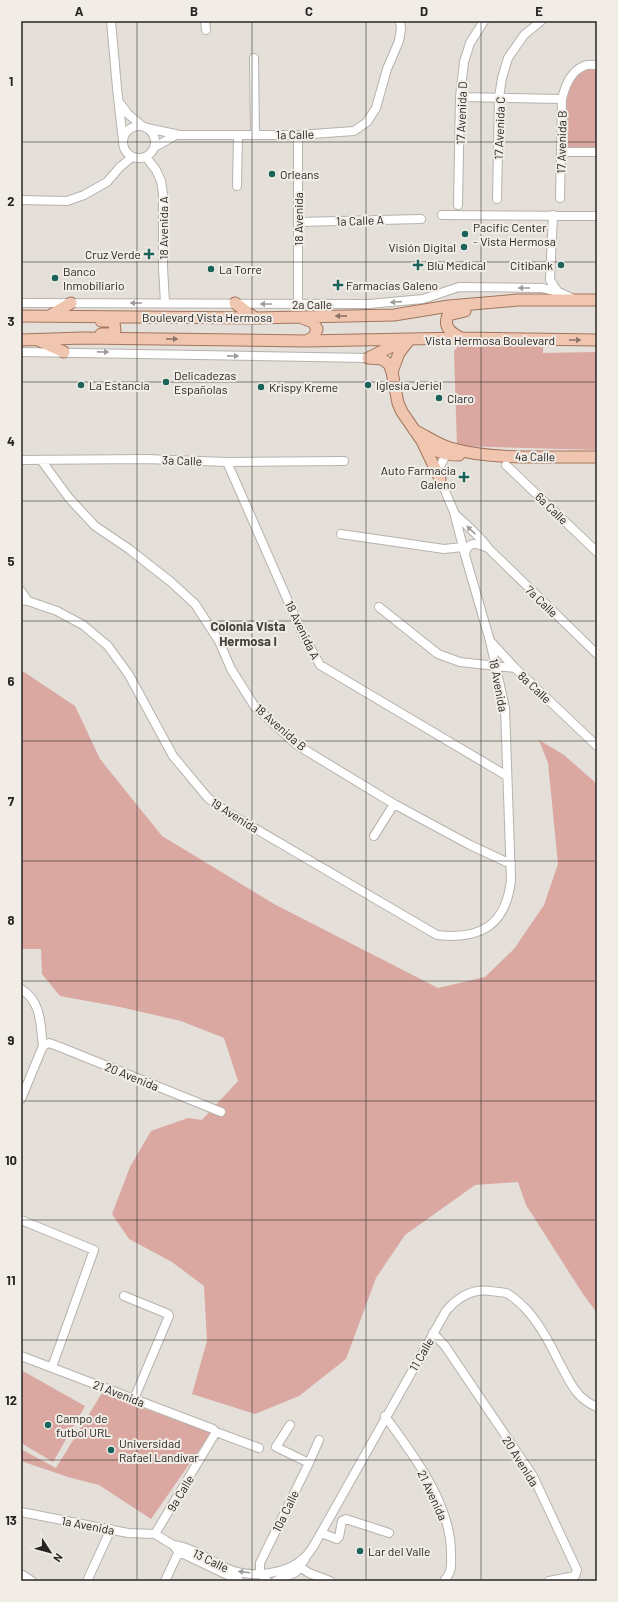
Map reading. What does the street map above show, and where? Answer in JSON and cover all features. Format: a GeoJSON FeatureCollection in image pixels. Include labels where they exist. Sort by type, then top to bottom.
{"type":"FeatureCollection","features":[{"type":"Feature","properties":{"kind":"main road"},"geometry":{"type":"LineString","coordinates":[[461,338],[451,333],[447,328],[446,320],[448,315],[452,313],[518,300],[597,300]]}},
{"type":"Feature","properties":{"kind":"main road","name":"Boulevard Vista Hermosa"},"geometry":{"type":"LineString","coordinates":[[21,316],[255,318],[394,315],[449,306],[518,300]]}},
{"type":"Feature","properties":{"kind":"main road"},"geometry":{"type":"LineString","coordinates":[[45,316],[51,315],[71,303]]}},
{"type":"Feature","properties":{"kind":"main road"},"geometry":{"type":"LineString","coordinates":[[235,303],[255,318]]}},
{"type":"Feature","properties":{"kind":"main road"},"geometry":{"type":"LineString","coordinates":[[64,339],[74,334],[109,334],[115,330],[116,325],[112,322],[95,321],[86,316]]}},
{"type":"Feature","properties":{"kind":"main road"},"geometry":{"type":"LineString","coordinates":[[299,317],[310,321],[316,326],[316,334],[306,341]]}},
{"type":"Feature","properties":{"kind":"main road","name":"Vista Hermosa Boulevard"},"geometry":{"type":"LineString","coordinates":[[306,341],[461,338],[597,340]]}},
{"type":"Feature","properties":{"kind":"main road","name":"Boulevard Vista Hermosa"},"geometry":{"type":"LineString","coordinates":[[21,340],[306,341]]}},
{"type":"Feature","properties":{"kind":"main road"},"geometry":{"type":"LineString","coordinates":[[38,340],[64,352]]}},
{"type":"Feature","properties":{"kind":"main road"},"geometry":{"type":"LineString","coordinates":[[368,358],[407,340]]}},
{"type":"Feature","properties":{"kind":"main road"},"geometry":{"type":"LineString","coordinates":[[392,372],[399,353],[407,340]]}},
{"type":"Feature","properties":{"kind":"main road"},"geometry":{"type":"LineString","coordinates":[[368,358],[382,359],[386,361],[392,372],[398,403],[402,412],[422,441],[440,479]]}},
{"type":"Feature","properties":{"kind":"main road","name":"4a Calle"},"geometry":{"type":"LineString","coordinates":[[414,430],[440,444],[472,453],[504,456],[597,457]]}},
{"type":"Feature","properties":{"kind":"main road"},"geometry":{"type":"LineString","coordinates":[[422,441],[436,451],[446,455],[460,450]]}},
{"type":"Feature","properties":{"kind":"main road","name":"4a Calle"},"geometry":{"type":"LineString","coordinates":[[446,455],[472,453]]}},
{"type":"Feature","properties":{"kind":"street"},"geometry":{"type":"LineString","coordinates":[[112,21],[118,101],[125,151],[132,157],[142,159],[150,155],[155,147],[154,136],[128,114],[118,101]]}},
{"type":"Feature","properties":{"kind":"street"},"geometry":{"type":"LineString","coordinates":[[205,21],[206,30]]}},
{"type":"Feature","properties":{"kind":"street","name":"1a Calle"},"geometry":{"type":"LineString","coordinates":[[145,127],[176,135],[298,135],[354,131],[361,127],[372,116],[399,41],[401,29],[400,21]]}},
{"type":"Feature","properties":{"kind":"street","name":"17 Avenida C"},"geometry":{"type":"LineString","coordinates":[[497,199],[499,97],[502,78],[508,58],[524,35],[540,21]]}},
{"type":"Feature","properties":{"kind":"street","name":"17 Avenida D"},"geometry":{"type":"LineString","coordinates":[[458,205],[460,97],[464,62],[470,44],[483,23]]}},
{"type":"Feature","properties":{"kind":"street"},"geometry":{"type":"LineString","coordinates":[[254,58],[255,135]]}},
{"type":"Feature","properties":{"kind":"street","name":"17 Avenida B"},"geometry":{"type":"LineString","coordinates":[[560,198],[562,98],[565,87],[573,74],[584,66],[597,65]]}},
{"type":"Feature","properties":{"kind":"street"},"geometry":{"type":"LineString","coordinates":[[460,97],[562,98]]}},
{"type":"Feature","properties":{"kind":"street"},"geometry":{"type":"LineString","coordinates":[[117,171],[127,131],[137,126],[145,127]]}},
{"type":"Feature","properties":{"kind":"street","name":"1a Calle"},"geometry":{"type":"LineString","coordinates":[[155,147],[176,135]]}},
{"type":"Feature","properties":{"kind":"street"},"geometry":{"type":"LineString","coordinates":[[237,186],[238,135]]}},
{"type":"Feature","properties":{"kind":"street","name":"18 Avenida"},"geometry":{"type":"LineString","coordinates":[[298,135],[298,304]]}},
{"type":"Feature","properties":{"kind":"street"},"geometry":{"type":"LineString","coordinates":[[562,152],[597,152]]}},
{"type":"Feature","properties":{"kind":"street"},"geometry":{"type":"LineString","coordinates":[[21,200],[67,201],[97,189],[107,182],[124,163],[132,157]]}},
{"type":"Feature","properties":{"kind":"street","name":"18 Avenida A"},"geometry":{"type":"LineString","coordinates":[[146,157],[156,170],[161,181],[163,194],[163,267],[165,303]]}},
{"type":"Feature","properties":{"kind":"street"},"geometry":{"type":"LineString","coordinates":[[442,215],[597,216]]}},
{"type":"Feature","properties":{"kind":"street"},"geometry":{"type":"LineString","coordinates":[[553,215],[550,280],[559,292]]}},
{"type":"Feature","properties":{"kind":"street","name":"1a Calle A"},"geometry":{"type":"LineString","coordinates":[[298,222],[421,219]]}},
{"type":"Feature","properties":{"kind":"street"},"geometry":{"type":"LineString","coordinates":[[542,288],[550,280]]}},
{"type":"Feature","properties":{"kind":"street","name":"2a Calle"},"geometry":{"type":"LineString","coordinates":[[21,303],[370,304],[405,302],[431,298],[459,287],[542,288],[559,292],[574,300]]}},
{"type":"Feature","properties":{"kind":"street"},"geometry":{"type":"LineString","coordinates":[[21,352],[368,358]]}},
{"type":"Feature","properties":{"kind":"street"},"geometry":{"type":"LineString","coordinates":[[440,479],[440,466],[446,455]]}},
{"type":"Feature","properties":{"kind":"street","name":"3a Calle"},"geometry":{"type":"LineString","coordinates":[[21,460],[146,459],[227,462],[344,461]]}},
{"type":"Feature","properties":{"kind":"street","name":"18 Avenida B"},"geometry":{"type":"LineString","coordinates":[[41,460],[69,498],[95,526],[129,549],[171,582],[195,604],[219,641],[231,669],[255,707],[297,745],[394,804],[470,845],[511,864]]}},
{"type":"Feature","properties":{"kind":"street","name":"18 Avenida A"},"geometry":{"type":"LineString","coordinates":[[227,462],[303,635],[320,665],[507,776]]}},
{"type":"Feature","properties":{"kind":"street","name":"6a Calle"},"geometry":{"type":"LineString","coordinates":[[506,465],[597,552]]}},
{"type":"Feature","properties":{"kind":"street","name":"18 Avenida"},"geometry":{"type":"LineString","coordinates":[[440,479],[454,512],[490,641],[505,708],[511,864],[510,894],[498,918],[487,927],[474,934]]}},
{"type":"Feature","properties":{"kind":"street","name":"7a Calle"},"geometry":{"type":"LineString","coordinates":[[454,512],[465,525],[485,543],[488,548],[597,654]]}},
{"type":"Feature","properties":{"kind":"street"},"geometry":{"type":"LineString","coordinates":[[341,534],[464,551],[471,544],[475,543],[488,548]]}},
{"type":"Feature","properties":{"kind":"street","name":"19 Avenida"},"geometry":{"type":"LineString","coordinates":[[21,591],[25,600],[57,611],[83,625],[108,646],[129,675],[173,756],[208,798],[227,812],[437,935],[455,937],[474,934]]}},
{"type":"Feature","properties":{"kind":"street","name":"8a Calle"},"geometry":{"type":"LineString","coordinates":[[378,607],[438,654],[460,662],[515,668],[597,746]]}},
{"type":"Feature","properties":{"kind":"street"},"geometry":{"type":"LineString","coordinates":[[490,641],[515,668]]}},
{"type":"Feature","properties":{"kind":"street"},"geometry":{"type":"LineString","coordinates":[[374,836],[394,804]]}},
{"type":"Feature","properties":{"kind":"street"},"geometry":{"type":"LineString","coordinates":[[21,989],[35,1003],[40,1014],[43,1046],[21,1099]]}},
{"type":"Feature","properties":{"kind":"street","name":"20 Avenida"},"geometry":{"type":"LineString","coordinates":[[43,1046],[49,1044],[60,1047],[221,1112]]}},
{"type":"Feature","properties":{"kind":"street"},"geometry":{"type":"LineString","coordinates":[[21,1220],[94,1250],[52,1367]]}},
{"type":"Feature","properties":{"kind":"street","name":"11 Calle"},"geometry":{"type":"LineString","coordinates":[[298,1565],[306,1556],[321,1533],[385,1416],[446,1311],[458,1299],[469,1293],[484,1290],[506,1294],[518,1300],[541,1329],[570,1384],[584,1400],[597,1408]]}},
{"type":"Feature","properties":{"kind":"street"},"geometry":{"type":"LineString","coordinates":[[124,1296],[168,1314],[169,1316],[134,1399]]}},
{"type":"Feature","properties":{"kind":"street","name":"20 Avenida"},"geometry":{"type":"LineString","coordinates":[[433,1333],[445,1346],[532,1476],[577,1570],[575,1576],[549,1581]]}},
{"type":"Feature","properties":{"kind":"street","name":"21 Avenida"},"geometry":{"type":"LineString","coordinates":[[21,1356],[259,1448]]}},
{"type":"Feature","properties":{"kind":"street","name":"21 Avenida"},"geometry":{"type":"LineString","coordinates":[[385,1416],[429,1480],[448,1526],[451,1547],[451,1572],[444,1581]]}},
{"type":"Feature","properties":{"kind":"street"},"geometry":{"type":"LineString","coordinates":[[290,1425],[276,1447],[309,1463]]}},
{"type":"Feature","properties":{"kind":"street","name":"9a Calle"},"geometry":{"type":"LineString","coordinates":[[155,1534],[216,1432]]}},
{"type":"Feature","properties":{"kind":"street","name":"10a Calle"},"geometry":{"type":"LineString","coordinates":[[260,1573],[260,1563],[319,1440]]}},
{"type":"Feature","properties":{"kind":"street","name":"1a Avenida"},"geometry":{"type":"LineString","coordinates":[[21,1512],[128,1533],[155,1534]]}},
{"type":"Feature","properties":{"kind":"street"},"geometry":{"type":"LineString","coordinates":[[321,1533],[334,1539],[339,1537],[342,1521],[346,1518],[389,1533]]}},
{"type":"Feature","properties":{"kind":"street"},"geometry":{"type":"LineString","coordinates":[[87,1581],[111,1529]]}},
{"type":"Feature","properties":{"kind":"street","name":"13 Calle"},"geometry":{"type":"LineString","coordinates":[[155,1534],[240,1581]]}},
{"type":"Feature","properties":{"kind":"street"},"geometry":{"type":"LineString","coordinates":[[165,1581],[181,1549]]}},
{"type":"Feature","properties":{"kind":"street","name":"13 Calle"},"geometry":{"type":"LineString","coordinates":[[181,1549],[228,1569],[242,1572],[260,1573],[280,1571],[298,1565]]}},
{"type":"Feature","properties":{"kind":"street"},"geometry":{"type":"LineString","coordinates":[[276,1581],[288,1578],[296,1572],[298,1565],[309,1573],[330,1581]]}},
{"type":"Feature","properties":{"kind":"street"},"geometry":{"type":"LineString","coordinates":[[260,1573],[267,1581]]}},
{"type":"Feature","properties":{"kind":"street"},"geometry":{"type":"LineString","coordinates":[[21,1574],[32,1581]]}},
{"type":"Feature","properties":{"kind":"shaded area"},"geometry":{"type":"Polygon","coordinates":[[[597,66],[597,151],[563,151],[566,87],[584,67],[597,66]]]}},
{"type":"Feature","properties":{"kind":"shaded area"},"geometry":{"type":"Polygon","coordinates":[[[459,345],[543,345],[543,353],[597,352],[597,450],[457,446],[454,351],[459,345]]]}},
{"type":"Feature","properties":{"kind":"shaded area"},"geometry":{"type":"Polygon","coordinates":[[[21,670],[75,706],[100,759],[162,836],[274,904],[438,988],[485,977],[514,949],[544,905],[558,864],[548,763],[539,740],[564,755],[597,784],[597,1313],[583,1294],[526,1205],[518,1182],[475,1185],[405,1235],[376,1278],[346,1359],[299,1396],[255,1414],[192,1394],[207,1341],[204,1286],[172,1262],[129,1239],[112,1214],[130,1167],[151,1131],[188,1118],[202,1120],[238,1081],[224,1038],[181,1021],[120,1007],[60,996],[42,974],[41,949],[21,949],[21,670]]]}},
{"type":"Feature","properties":{"kind":"shaded area","name":"Campo de futbol URL"},"geometry":{"type":"Polygon","coordinates":[[[21,1370],[85,1406],[53,1462],[21,1443],[21,1370]]]}},
{"type":"Feature","properties":{"kind":"shaded area"},"geometry":{"type":"Polygon","coordinates":[[[102,1393],[211,1433],[151,1519],[99,1485],[68,1477],[21,1461],[21,1449],[56,1468],[102,1393]]]}},
{"type":"Feature","properties":{"kind":"place","name":"Orleans"},"geometry":{"type":"Point","coordinates":[272,174]}},
{"type":"Feature","properties":{"kind":"place","name":"Pacific Center - Vista Hermosa"},"geometry":{"type":"Point","coordinates":[465,234]}},
{"type":"Feature","properties":{"kind":"place","name":"Visión Digital"},"geometry":{"type":"Point","coordinates":[464,247]}},
{"type":"Feature","properties":{"kind":"place","name":"Cruz Verde"},"geometry":{"type":"Point","coordinates":[149,254]}},
{"type":"Feature","properties":{"kind":"place","name":"Blu Medical"},"geometry":{"type":"Point","coordinates":[418,265]}},
{"type":"Feature","properties":{"kind":"place","name":"Citibank"},"geometry":{"type":"Point","coordinates":[561,265]}},
{"type":"Feature","properties":{"kind":"place","name":"La Torre"},"geometry":{"type":"Point","coordinates":[211,269]}},
{"type":"Feature","properties":{"kind":"place","name":"Banco Inmobiliario"},"geometry":{"type":"Point","coordinates":[55,278]}},
{"type":"Feature","properties":{"kind":"place","name":"Farmacias Galeno"},"geometry":{"type":"Point","coordinates":[338,285]}},
{"type":"Feature","properties":{"kind":"place","name":"Delicadezas Españolas"},"geometry":{"type":"Point","coordinates":[166,382]}},
{"type":"Feature","properties":{"kind":"place","name":"La Estancia"},"geometry":{"type":"Point","coordinates":[81,385]}},
{"type":"Feature","properties":{"kind":"place","name":"Iglesia Jeriel"},"geometry":{"type":"Point","coordinates":[368,385]}},
{"type":"Feature","properties":{"kind":"place","name":"Krispy Kreme"},"geometry":{"type":"Point","coordinates":[261,387]}},
{"type":"Feature","properties":{"kind":"place","name":"Claro"},"geometry":{"type":"Point","coordinates":[439,398]}},
{"type":"Feature","properties":{"kind":"place","name":"Auto Farmacia Galeno"},"geometry":{"type":"Point","coordinates":[464,477]}},
{"type":"Feature","properties":{"kind":"place","name":"Campo de futbol URL"},"geometry":{"type":"Point","coordinates":[48,1425]}},
{"type":"Feature","properties":{"kind":"place","name":"Universidad Rafael Landívar"},"geometry":{"type":"Point","coordinates":[111,1450]}},
{"type":"Feature","properties":{"kind":"place","name":"Lar del Valle"},"geometry":{"type":"Point","coordinates":[360,1551]}},
{"type":"Feature","properties":{"kind":"district","name":"Colonia Vista Hermosa I"},"geometry":{"type":"Point","coordinates":[248,634]}}]}
